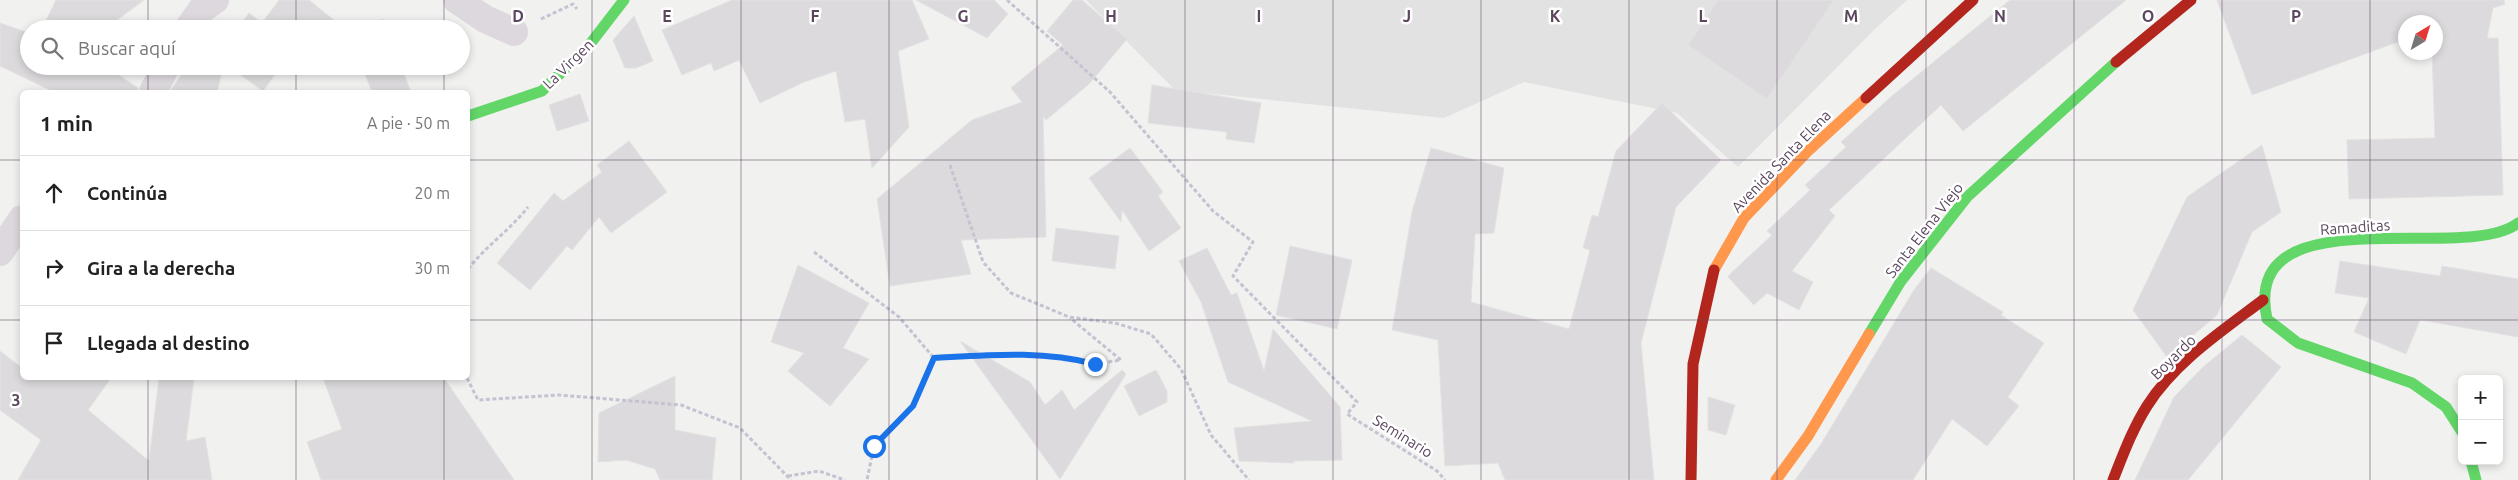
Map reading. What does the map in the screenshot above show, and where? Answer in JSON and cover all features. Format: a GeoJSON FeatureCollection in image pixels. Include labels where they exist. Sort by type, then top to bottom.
{"type":"FeatureCollection","features":[{"type":"Feature","properties":{"kind":"street"},"geometry":{"type":"LineString","coordinates":[[194,20],[202,9],[215,0]]}},
{"type":"Feature","properties":{"kind":"street"},"geometry":{"type":"LineString","coordinates":[[457,0],[485,18],[514,32]]}},
{"type":"Feature","properties":{"kind":"street","name":"La Virgen"},"geometry":{"type":"LineString","coordinates":[[470,115],[542,91],[569,68],[598,35],[624,0]]}},
{"type":"Feature","properties":{"kind":"street","name":"Avenida Santa Elena"},"geometry":{"type":"LineString","coordinates":[[1691,480],[1693,364],[1713,272],[1744,218],[1807,152],[1973,0]]}},
{"type":"Feature","properties":{"kind":"street","name":"Santa Elena Viejo"},"geometry":{"type":"LineString","coordinates":[[1776,480],[1808,436],[1902,281],[1967,197],[2104,72],[2191,0]]}},
{"type":"Feature","properties":{"kind":"street"},"geometry":{"type":"LineString","coordinates":[[154,90],[162,75]]}},
{"type":"Feature","properties":{"kind":"street"},"geometry":{"type":"LineString","coordinates":[[0,252],[20,222]]}},
{"type":"Feature","properties":{"kind":"street","name":"Ramaditas"},"geometry":{"type":"LineString","coordinates":[[2263,300],[2268,276],[2289,256],[2309,246],[2344,240],[2463,237],[2509,230],[2518,223]]}},
{"type":"Feature","properties":{"kind":"street"},"geometry":{"type":"LineString","coordinates":[[2263,300],[2268,318],[2298,343],[2412,383],[2446,407],[2458,422]]}},
{"type":"Feature","properties":{"kind":"street","name":"Boyardo"},"geometry":{"type":"LineString","coordinates":[[2113,480],[2137,422],[2168,379],[2226,327],[2263,300]]}},
{"type":"Feature","properties":{"kind":"street"},"geometry":{"type":"LineString","coordinates":[[2472,465],[2476,480]]}},
{"type":"Feature","properties":{"kind":"path","name":"Seminario"},"geometry":{"type":"LineString","coordinates":[[1007,0],[1110,92],[1213,211],[1253,242],[1233,276],[1356,402],[1346,414],[1437,471],[1445,480]]}},
{"type":"Feature","properties":{"kind":"path"},"geometry":{"type":"LineString","coordinates":[[514,32],[574,4],[598,35]]}},
{"type":"Feature","properties":{"kind":"path"},"geometry":{"type":"LineString","coordinates":[[950,165],[983,262],[1011,293],[1069,317],[1115,323],[1151,334],[1182,369],[1211,435],[1249,480]]}},
{"type":"Feature","properties":{"kind":"path"},"geometry":{"type":"LineString","coordinates":[[470,267],[512,227],[528,207]]}},
{"type":"Feature","properties":{"kind":"path"},"geometry":{"type":"LineString","coordinates":[[814,252],[900,317],[934,358]]}},
{"type":"Feature","properties":{"kind":"path"},"geometry":{"type":"LineString","coordinates":[[934,358],[1027,354],[1071,358],[1095,364],[1121,360],[1069,317]]}},
{"type":"Feature","properties":{"kind":"path"},"geometry":{"type":"LineString","coordinates":[[867,480],[874,446],[913,406],[934,358]]}},
{"type":"Feature","properties":{"kind":"path"},"geometry":{"type":"LineString","coordinates":[[468,380],[478,400],[559,395],[680,406],[740,428],[791,480]]}},
{"type":"Feature","properties":{"kind":"path"},"geometry":{"type":"LineString","coordinates":[[788,476],[819,471],[845,480]]}},
{"type":"Feature","properties":{"kind":"shaded area"},"geometry":{"type":"Polygon","coordinates":[[[1086,0],[1907,0],[1876,28],[1738,167],[1677,113],[1524,82],[1444,118],[1175,90],[1086,0]]]}},
{"type":"Feature","properties":{"kind":"building"},"geometry":{"type":"Polygon","coordinates":[[[56,0],[144,0],[117,20],[46,20],[56,0]]]}},
{"type":"Feature","properties":{"kind":"building"},"geometry":{"type":"Polygon","coordinates":[[[279,0],[309,0],[334,20],[264,20],[279,0]]]}},
{"type":"Feature","properties":{"kind":"building"},"geometry":{"type":"Polygon","coordinates":[[[732,0],[912,0],[929,39],[898,51],[909,127],[872,168],[865,119],[845,122],[836,71],[804,82],[760,103],[739,60],[714,71],[711,63],[682,75],[662,30],[732,0]]]}},
{"type":"Feature","properties":{"kind":"building"},"geometry":{"type":"Polygon","coordinates":[[[916,0],[994,0],[1008,14],[987,38],[916,0]]]}},
{"type":"Feature","properties":{"kind":"building"},"geometry":{"type":"Polygon","coordinates":[[[1073,0],[1082,0],[1127,39],[1089,84],[1046,120],[1043,116],[1046,237],[961,240],[971,274],[890,286],[877,199],[972,120],[1022,102],[1011,88],[1063,45],[1047,31],[1073,0]]]}},
{"type":"Feature","properties":{"kind":"building"},"geometry":{"type":"Polygon","coordinates":[[[1718,0],[1834,0],[1767,99],[1688,45],[1718,0]]]}},
{"type":"Feature","properties":{"kind":"building"},"geometry":{"type":"Polygon","coordinates":[[[2010,0],[2126,0],[1963,131],[1941,105],[1829,210],[1835,216],[1792,271],[1813,282],[1799,310],[1767,293],[1754,305],[1728,277],[1730,274],[1772,235],[1767,231],[1810,190],[1805,185],[1846,147],[1841,142],[1893,95],[2010,0]]]}},
{"type":"Feature","properties":{"kind":"building"},"geometry":{"type":"Polygon","coordinates":[[[2217,0],[2504,0],[2505,4],[2493,8],[2487,38],[2498,38],[2503,195],[2349,199],[2347,140],[2435,138],[2432,60],[2443,60],[2443,15],[2398,15],[2398,42],[2252,95],[2217,0]]]}},
{"type":"Feature","properties":{"kind":"building"},"geometry":{"type":"Polygon","coordinates":[[[249,13],[258,20],[244,20],[249,13]]]}},
{"type":"Feature","properties":{"kind":"building"},"geometry":{"type":"Polygon","coordinates":[[[634,16],[653,61],[636,68],[625,68],[613,40],[634,16]]]}},
{"type":"Feature","properties":{"kind":"building"},"geometry":{"type":"Polygon","coordinates":[[[0,23],[20,30],[20,75],[118,75],[138,88],[138,90],[50,90],[0,66],[0,23]]]}},
{"type":"Feature","properties":{"kind":"building"},"geometry":{"type":"Polygon","coordinates":[[[181,75],[221,75],[217,90],[171,90],[181,75]]]}},
{"type":"Feature","properties":{"kind":"building"},"geometry":{"type":"Polygon","coordinates":[[[241,75],[275,75],[264,90],[241,75]]]}},
{"type":"Feature","properties":{"kind":"building"},"geometry":{"type":"Polygon","coordinates":[[[365,75],[404,75],[410,90],[371,90],[365,75]]]}},
{"type":"Feature","properties":{"kind":"building"},"geometry":{"type":"Polygon","coordinates":[[[1152,85],[1261,103],[1254,143],[1226,139],[1227,132],[1148,123],[1152,85]]]}},
{"type":"Feature","properties":{"kind":"building"},"geometry":{"type":"Polygon","coordinates":[[[580,94],[589,121],[557,131],[549,105],[580,94]]]}},
{"type":"Feature","properties":{"kind":"building"},"geometry":{"type":"Polygon","coordinates":[[[1662,103],[1721,160],[1676,207],[1641,343],[1654,480],[1505,480],[1498,463],[1445,466],[1438,340],[1392,330],[1412,212],[1431,148],[1504,168],[1494,233],[1475,234],[1471,302],[1569,329],[1590,250],[1583,248],[1592,215],[1598,217],[1616,151],[1662,103]]]}},
{"type":"Feature","properties":{"kind":"building"},"geometry":{"type":"Polygon","coordinates":[[[629,141],[667,192],[611,233],[599,217],[572,250],[567,246],[530,290],[497,263],[554,193],[563,201],[602,172],[597,165],[629,141]]]}},
{"type":"Feature","properties":{"kind":"building"},"geometry":{"type":"Polygon","coordinates":[[[2262,145],[2281,212],[2252,232],[2217,315],[2167,357],[2133,310],[2187,197],[2262,145]]]}},
{"type":"Feature","properties":{"kind":"building"},"geometry":{"type":"Polygon","coordinates":[[[1130,148],[1163,192],[1158,196],[1181,228],[1149,251],[1122,210],[1121,222],[1089,178],[1130,148]]]}},
{"type":"Feature","properties":{"kind":"building"},"geometry":{"type":"Polygon","coordinates":[[[1056,228],[1119,236],[1115,269],[1052,261],[1056,228]]]}},
{"type":"Feature","properties":{"kind":"building"},"geometry":{"type":"Polygon","coordinates":[[[1290,246],[1352,260],[1337,329],[1276,315],[1290,246]]]}},
{"type":"Feature","properties":{"kind":"building"},"geometry":{"type":"Polygon","coordinates":[[[1207,248],[1231,295],[1237,293],[1264,371],[1273,329],[1340,407],[1342,460],[1293,461],[1294,463],[1239,461],[1234,428],[1312,421],[1228,382],[1201,302],[1179,261],[1207,248]]]}},
{"type":"Feature","properties":{"kind":"building"},"geometry":{"type":"Polygon","coordinates":[[[2340,261],[2440,276],[2442,266],[2518,279],[2518,337],[2420,320],[2406,354],[2354,332],[2369,298],[2335,293],[2340,261]]]}},
{"type":"Feature","properties":{"kind":"building"},"geometry":{"type":"Polygon","coordinates":[[[798,265],[869,303],[843,348],[869,359],[830,406],[788,371],[804,353],[771,342],[798,265]]]}},
{"type":"Feature","properties":{"kind":"building"},"geometry":{"type":"Polygon","coordinates":[[[1931,268],[2003,312],[2001,315],[2044,343],[2008,397],[2019,406],[1987,446],[1952,419],[1913,480],[1795,480],[1821,444],[1914,290],[1931,268]]]}},
{"type":"Feature","properties":{"kind":"building"},"geometry":{"type":"Polygon","coordinates":[[[2242,335],[2281,367],[2188,480],[2135,480],[2174,397],[2203,367],[2242,335]]]}},
{"type":"Feature","properties":{"kind":"building"},"geometry":{"type":"Polygon","coordinates":[[[960,341],[1030,382],[1045,405],[1062,390],[1074,410],[1122,370],[1126,374],[1060,479],[960,341]]]}},
{"type":"Feature","properties":{"kind":"building"},"geometry":{"type":"Polygon","coordinates":[[[0,351],[20,366],[20,380],[110,380],[88,410],[149,461],[159,380],[194,380],[186,441],[205,437],[212,480],[18,480],[41,440],[0,410],[0,351]]]}},
{"type":"Feature","properties":{"kind":"building"},"geometry":{"type":"Polygon","coordinates":[[[1156,370],[1167,391],[1167,402],[1139,416],[1124,386],[1156,370]]]}},
{"type":"Feature","properties":{"kind":"building"},"geometry":{"type":"Polygon","coordinates":[[[675,376],[675,430],[716,438],[712,480],[660,480],[655,469],[626,460],[598,462],[599,413],[675,376]]]}},
{"type":"Feature","properties":{"kind":"building"},"geometry":{"type":"Polygon","coordinates":[[[324,380],[445,380],[514,480],[321,480],[307,442],[342,429],[324,380]]]}},
{"type":"Feature","properties":{"kind":"building"},"geometry":{"type":"Polygon","coordinates":[[[1708,397],[1735,405],[1726,435],[1708,430],[1708,397]]]}},
{"type":"Feature","properties":{"kind":"traffic: fast"},"geometry":{"type":"LineString","coordinates":[[470,115],[542,91],[587,48],[624,0]]}},
{"type":"Feature","properties":{"kind":"traffic: fast"},"geometry":{"type":"LineString","coordinates":[[1869,334],[1901,281],[1967,197],[2116,62]]}},
{"type":"Feature","properties":{"kind":"traffic: fast"},"geometry":{"type":"LineString","coordinates":[[2458,426],[2446,407],[2412,383],[2298,343],[2267,319],[2268,280],[2287,256],[2320,244],[2362,239],[2452,238],[2491,234],[2518,223]]}},
{"type":"Feature","properties":{"kind":"traffic: fast"},"geometry":{"type":"LineString","coordinates":[[2472,465],[2476,480]]}},
{"type":"Feature","properties":{"kind":"traffic: slow"},"geometry":{"type":"LineString","coordinates":[[1714,270],[1744,218],[1807,152],[1866,98]]}},
{"type":"Feature","properties":{"kind":"traffic: slow"},"geometry":{"type":"LineString","coordinates":[[1776,480],[1808,436],[1869,334]]}},
{"type":"Feature","properties":{"kind":"traffic: jam"},"geometry":{"type":"LineString","coordinates":[[1866,98],[1973,0]]}},
{"type":"Feature","properties":{"kind":"traffic: jam"},"geometry":{"type":"LineString","coordinates":[[2116,62],[2191,0]]}},
{"type":"Feature","properties":{"kind":"traffic: jam"},"geometry":{"type":"LineString","coordinates":[[1691,480],[1693,364],[1714,270]]}},
{"type":"Feature","properties":{"kind":"traffic: jam"},"geometry":{"type":"LineString","coordinates":[[2113,480],[2137,424],[2158,390],[2200,348],[2263,300]]}},
{"type":"Feature","properties":{"kind":"route"},"geometry":{"type":"LineString","coordinates":[[874,446],[913,406],[934,358],[1027,354],[1071,358],[1095,364]]}}]}
